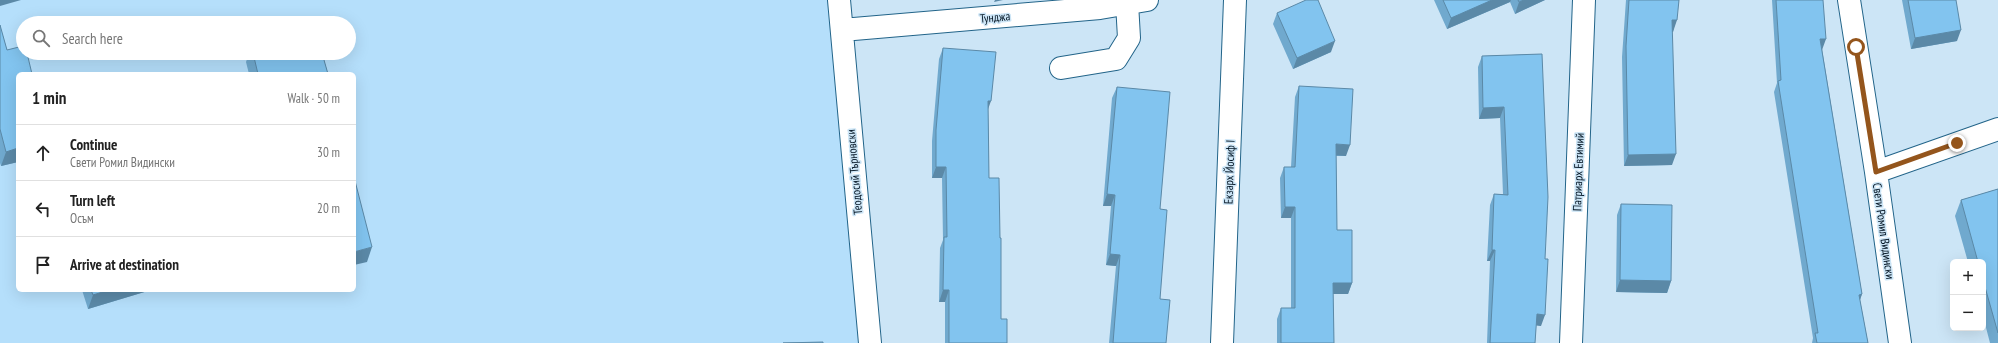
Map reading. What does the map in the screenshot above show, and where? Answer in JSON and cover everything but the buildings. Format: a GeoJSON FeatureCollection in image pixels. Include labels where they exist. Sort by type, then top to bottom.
{"type":"FeatureCollection","features":[{"type":"Feature","properties":{"kind":"street","name":"Теодосий Търновски"},"geometry":{"type":"LineString","coordinates":[[839,0],[870,343]]}},
{"type":"Feature","properties":{"kind":"street","name":"Екзарх Йосиф I"},"geometry":{"type":"LineString","coordinates":[[1222,343],[1235,0]]}},
{"type":"Feature","properties":{"kind":"street","name":"Патриарх Евтимий"},"geometry":{"type":"LineString","coordinates":[[1571,343],[1584,0]]}},
{"type":"Feature","properties":{"kind":"street","name":"Свети Ромил Видински"},"geometry":{"type":"LineString","coordinates":[[1849,0],[1876,172],[1900,343]]}},
{"type":"Feature","properties":{"kind":"street","name":"Тунджа"},"geometry":{"type":"LineString","coordinates":[[842,30],[1100,8],[1137,2]]}},
{"type":"Feature","properties":{"kind":"street"},"geometry":{"type":"LineString","coordinates":[[1061,68],[1116,59],[1129,38],[1137,2]]}},
{"type":"Feature","properties":{"kind":"street"},"geometry":{"type":"LineString","coordinates":[[1876,172],[1998,129]]}},
{"type":"Feature","properties":{"kind":"shaded area"},"geometry":{"type":"Polygon","coordinates":[[[0,0],[839,0],[870,343],[0,343],[0,0]]]}},
{"type":"Feature","properties":{"kind":"route"},"geometry":{"type":"LineString","coordinates":[[1856,47],[1876,172],[1957,143]]}}]}
